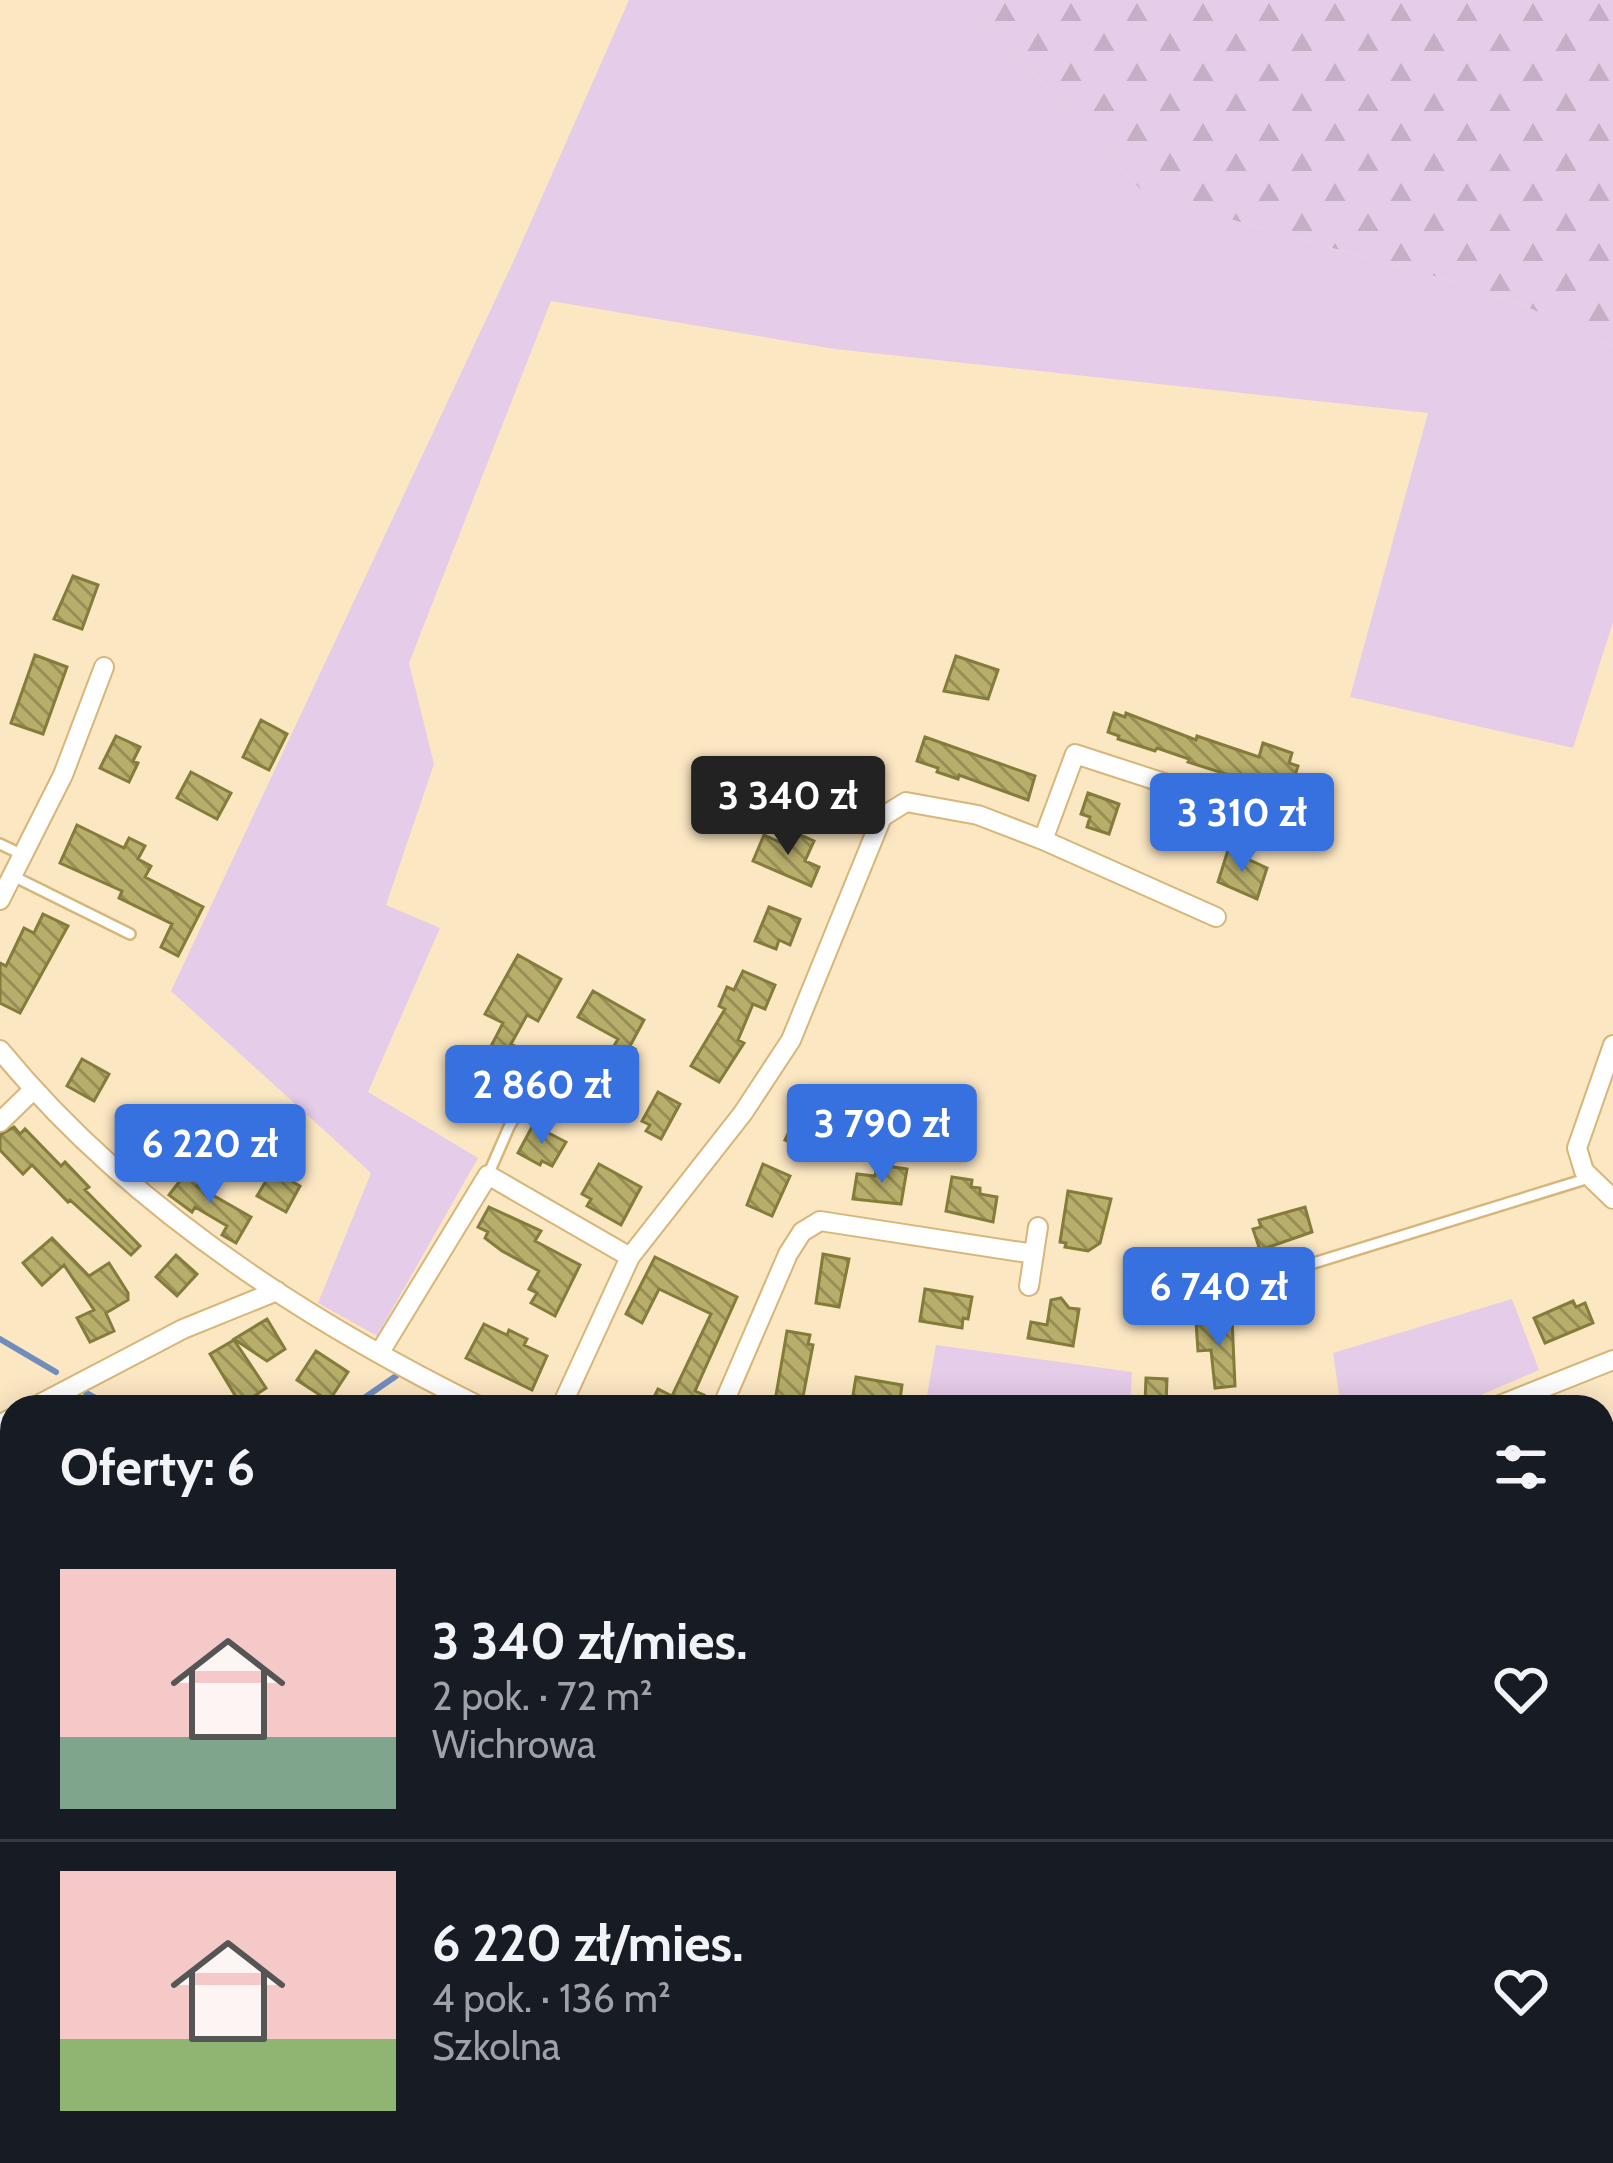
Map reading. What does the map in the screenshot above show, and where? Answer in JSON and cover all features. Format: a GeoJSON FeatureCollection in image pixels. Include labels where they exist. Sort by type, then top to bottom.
{"type":"FeatureCollection","features":[{"type":"Feature","properties":{"kind":"street"},"geometry":{"type":"LineString","coordinates":[[0,900],[63,775],[104,668]]}},
{"type":"Feature","properties":{"kind":"street"},"geometry":{"type":"LineString","coordinates":[[1042,840],[1075,754],[1232,805]]}},
{"type":"Feature","properties":{"kind":"street"},"geometry":{"type":"LineString","coordinates":[[567,1395],[631,1257],[743,1113],[791,1040],[882,817],[906,802],[978,815],[1216,917]]}},
{"type":"Feature","properties":{"kind":"street"},"geometry":{"type":"LineString","coordinates":[[1613,1045],[1577,1143],[1578,1158],[1589,1178],[1613,1199]]}},
{"type":"Feature","properties":{"kind":"street"},"geometry":{"type":"LineString","coordinates":[[0,1050],[33,1090],[132,1188],[277,1291],[459,1395]]}},
{"type":"Feature","properties":{"kind":"street"},"geometry":{"type":"LineString","coordinates":[[0,1122],[33,1090]]}},
{"type":"Feature","properties":{"kind":"street"},"geometry":{"type":"LineString","coordinates":[[380,1352],[488,1175],[631,1257]]}},
{"type":"Feature","properties":{"kind":"street"},"geometry":{"type":"LineString","coordinates":[[727,1395],[788,1254],[802,1232],[820,1222],[1034,1254]]}},
{"type":"Feature","properties":{"kind":"street"},"geometry":{"type":"LineString","coordinates":[[1029,1286],[1038,1227]]}},
{"type":"Feature","properties":{"kind":"street"},"geometry":{"type":"LineString","coordinates":[[57,1395],[183,1329],[277,1291]]}},
{"type":"Feature","properties":{"kind":"street"},"geometry":{"type":"LineString","coordinates":[[1525,1395],[1613,1360]]}},
{"type":"Feature","properties":{"kind":"lane"},"geometry":{"type":"LineString","coordinates":[[0,844],[23,855]]}},
{"type":"Feature","properties":{"kind":"lane"},"geometry":{"type":"LineString","coordinates":[[13,876],[130,934]]}},
{"type":"Feature","properties":{"kind":"lane"},"geometry":{"type":"LineString","coordinates":[[488,1175],[551,1053]]}},
{"type":"Feature","properties":{"kind":"lane"},"geometry":{"type":"LineString","coordinates":[[1253,1294],[1249,1283],[1589,1178]]}},
{"type":"Feature","properties":{"kind":"green space"},"geometry":{"type":"Polygon","coordinates":[[[629,0],[966,0],[1141,190],[1459,283],[1523,305],[1613,346],[1613,622],[1573,748],[1350,697],[1428,413],[835,349],[551,301],[409,663],[434,764],[386,905],[440,928],[368,1092],[478,1158],[377,1336],[318,1303],[371,1173],[171,991],[514,260],[629,0]]]}},
{"type":"Feature","properties":{"kind":"green space"},"geometry":{"type":"Polygon","coordinates":[[[966,0],[1613,0],[1613,346],[1523,305],[1459,283],[1141,190],[966,0]]]}},
{"type":"Feature","properties":{"kind":"green space"},"geometry":{"type":"Polygon","coordinates":[[[1512,1299],[1539,1370],[1481,1395],[1339,1395],[1333,1353],[1512,1299]]]}},
{"type":"Feature","properties":{"kind":"green space"},"geometry":{"type":"Polygon","coordinates":[[[936,1345],[1132,1372],[1131,1395],[927,1395],[936,1345]]]}},
{"type":"Feature","properties":{"kind":"building"},"geometry":{"type":"Polygon","coordinates":[[[73,576],[98,585],[82,629],[54,619],[73,576]]]}},
{"type":"Feature","properties":{"kind":"building"},"geometry":{"type":"Polygon","coordinates":[[[35,655],[67,667],[43,734],[11,723],[35,655]]]}},
{"type":"Feature","properties":{"kind":"building"},"geometry":{"type":"Polygon","coordinates":[[[956,656],[998,670],[988,699],[944,691],[956,656]]]}},
{"type":"Feature","properties":{"kind":"building"},"geometry":{"type":"Polygon","coordinates":[[[1114,713],[1259,757],[1263,743],[1292,753],[1289,763],[1298,766],[1289,794],[1118,739],[1108,732],[1114,713]]]}},
{"type":"Feature","properties":{"kind":"building"},"geometry":{"type":"Polygon","coordinates":[[[261,720],[287,734],[269,770],[243,757],[261,720]]]}},
{"type":"Feature","properties":{"kind":"building"},"geometry":{"type":"Polygon","coordinates":[[[116,736],[140,747],[129,782],[100,768],[116,736]]]}},
{"type":"Feature","properties":{"kind":"building"},"geometry":{"type":"Polygon","coordinates":[[[925,737],[1035,776],[1028,800],[959,775],[958,779],[937,772],[938,768],[917,761],[925,737]]]}},
{"type":"Feature","properties":{"kind":"building"},"geometry":{"type":"Polygon","coordinates":[[[191,772],[231,793],[217,819],[177,798],[191,772]]]}},
{"type":"Feature","properties":{"kind":"building"},"geometry":{"type":"Polygon","coordinates":[[[1088,793],[1119,804],[1109,834],[1087,827],[1090,817],[1081,814],[1088,793]]]}},
{"type":"Feature","properties":{"kind":"building"},"geometry":{"type":"Polygon","coordinates":[[[77,825],[124,848],[129,838],[145,846],[138,859],[151,866],[145,877],[203,907],[178,956],[161,947],[172,924],[119,898],[122,891],[60,863],[77,825]]]}},
{"type":"Feature","properties":{"kind":"building"},"geometry":{"type":"Polygon","coordinates":[[[794,832],[814,841],[805,861],[819,867],[811,886],[753,861],[764,835],[788,846],[794,832]]]}},
{"type":"Feature","properties":{"kind":"building"},"geometry":{"type":"Polygon","coordinates":[[[1228,850],[1267,868],[1257,899],[1218,882],[1228,850]]]}},
{"type":"Feature","properties":{"kind":"building"},"geometry":{"type":"Polygon","coordinates":[[[769,907],[800,919],[790,945],[779,940],[776,949],[755,941],[769,907]]]}},
{"type":"Feature","properties":{"kind":"building"},"geometry":{"type":"Polygon","coordinates":[[[43,914],[68,926],[20,1013],[0,1003],[0,963],[6,966],[24,928],[34,933],[43,914]]]}},
{"type":"Feature","properties":{"kind":"building"},"geometry":{"type":"Polygon","coordinates":[[[518,955],[561,979],[538,1021],[527,1015],[511,1044],[532,1055],[522,1072],[487,1054],[503,1023],[485,1014],[518,955]]]}},
{"type":"Feature","properties":{"kind":"building"},"geometry":{"type":"Polygon","coordinates":[[[743,971],[775,985],[765,1009],[753,1004],[738,1040],[744,1043],[719,1082],[691,1066],[725,1009],[719,1006],[727,987],[734,990],[743,971]]]}},
{"type":"Feature","properties":{"kind":"building"},"geometry":{"type":"Polygon","coordinates":[[[593,991],[644,1020],[630,1046],[635,1049],[625,1066],[620,1064],[599,1102],[561,1080],[575,1056],[600,1070],[618,1039],[578,1017],[593,991]]]}},
{"type":"Feature","properties":{"kind":"building"},"geometry":{"type":"Polygon","coordinates":[[[82,1059],[109,1074],[94,1101],[67,1086],[82,1059]]]}},
{"type":"Feature","properties":{"kind":"building"},"geometry":{"type":"Polygon","coordinates":[[[658,1092],[680,1104],[661,1139],[646,1131],[650,1125],[642,1121],[658,1092]]]}},
{"type":"Feature","properties":{"kind":"building"},"geometry":{"type":"Polygon","coordinates":[[[886,1094],[932,1101],[927,1129],[881,1121],[886,1094]]]}},
{"type":"Feature","properties":{"kind":"building"},"geometry":{"type":"Polygon","coordinates":[[[804,1101],[826,1111],[811,1152],[785,1140],[804,1101]]]}},
{"type":"Feature","properties":{"kind":"building"},"geometry":{"type":"Polygon","coordinates":[[[153,1122],[173,1141],[154,1162],[133,1142],[153,1122]]]}},
{"type":"Feature","properties":{"kind":"building"},"geometry":{"type":"Polygon","coordinates":[[[533,1125],[566,1142],[552,1166],[518,1153],[533,1125]]]}},
{"type":"Feature","properties":{"kind":"building"},"geometry":{"type":"Polygon","coordinates":[[[14,1127],[20,1134],[25,1129],[89,1187],[85,1190],[140,1246],[131,1255],[32,1165],[23,1174],[0,1150],[0,1135],[14,1127]]]}},
{"type":"Feature","properties":{"kind":"building"},"geometry":{"type":"Polygon","coordinates":[[[599,1164],[641,1187],[621,1225],[587,1206],[591,1199],[582,1194],[599,1164]]]}},
{"type":"Feature","properties":{"kind":"building"},"geometry":{"type":"Polygon","coordinates":[[[763,1164],[790,1176],[772,1216],[747,1205],[763,1164]]]}},
{"type":"Feature","properties":{"kind":"building"},"geometry":{"type":"Polygon","coordinates":[[[887,1166],[907,1169],[901,1204],[853,1199],[857,1174],[875,1176],[876,1171],[886,1173],[887,1166]]]}},
{"type":"Feature","properties":{"kind":"building"},"geometry":{"type":"Polygon","coordinates":[[[189,1169],[202,1179],[197,1186],[251,1217],[236,1243],[222,1235],[227,1226],[195,1207],[192,1212],[169,1195],[189,1169]]]}},
{"type":"Feature","properties":{"kind":"building"},"geometry":{"type":"Polygon","coordinates":[[[281,1175],[300,1186],[286,1212],[257,1196],[269,1176],[278,1181],[281,1175]]]}},
{"type":"Feature","properties":{"kind":"building"},"geometry":{"type":"Polygon","coordinates":[[[952,1177],[972,1180],[971,1187],[980,1188],[980,1194],[997,1197],[993,1222],[946,1211],[952,1177]]]}},
{"type":"Feature","properties":{"kind":"building"},"geometry":{"type":"Polygon","coordinates":[[[1068,1191],[1111,1199],[1100,1243],[1088,1251],[1060,1242],[1068,1191]]]}},
{"type":"Feature","properties":{"kind":"building"},"geometry":{"type":"Polygon","coordinates":[[[489,1207],[541,1231],[535,1241],[580,1265],[555,1316],[531,1303],[537,1293],[529,1289],[539,1271],[502,1251],[478,1227],[489,1207]]]}},
{"type":"Feature","properties":{"kind":"building"},"geometry":{"type":"Polygon","coordinates":[[[1305,1207],[1312,1232],[1260,1250],[1253,1229],[1261,1227],[1259,1220],[1305,1207]]]}},
{"type":"Feature","properties":{"kind":"building"},"geometry":{"type":"Polygon","coordinates":[[[52,1238],[89,1276],[109,1263],[128,1293],[128,1300],[106,1313],[114,1331],[90,1342],[77,1318],[94,1310],[64,1265],[42,1285],[23,1263],[52,1238]]]}},
{"type":"Feature","properties":{"kind":"building"},"geometry":{"type":"Polygon","coordinates":[[[823,1254],[849,1259],[839,1307],[816,1303],[823,1254]]]}},
{"type":"Feature","properties":{"kind":"building"},"geometry":{"type":"Polygon","coordinates":[[[176,1255],[197,1274],[177,1296],[156,1277],[176,1255]]]}},
{"type":"Feature","properties":{"kind":"building"},"geometry":{"type":"Polygon","coordinates":[[[655,1257],[737,1297],[695,1391],[704,1395],[672,1395],[711,1314],[659,1289],[642,1323],[626,1314],[655,1257]]]}},
{"type":"Feature","properties":{"kind":"building"},"geometry":{"type":"Polygon","coordinates":[[[925,1289],[972,1297],[962,1328],[920,1321],[925,1289]]]}},
{"type":"Feature","properties":{"kind":"building"},"geometry":{"type":"Polygon","coordinates":[[[1061,1298],[1069,1308],[1079,1309],[1073,1346],[1028,1338],[1031,1322],[1047,1325],[1051,1300],[1061,1298]]]}},
{"type":"Feature","properties":{"kind":"building"},"geometry":{"type":"Polygon","coordinates":[[[1573,1301],[1576,1307],[1585,1303],[1593,1323],[1545,1343],[1534,1318],[1573,1301]]]}},
{"type":"Feature","properties":{"kind":"building"},"geometry":{"type":"Polygon","coordinates":[[[267,1319],[285,1349],[267,1361],[234,1339],[267,1319]]]}},
{"type":"Feature","properties":{"kind":"building"},"geometry":{"type":"Polygon","coordinates":[[[1232,1319],[1235,1386],[1215,1388],[1211,1350],[1198,1351],[1196,1322],[1232,1319]]]}},
{"type":"Feature","properties":{"kind":"building"},"geometry":{"type":"Polygon","coordinates":[[[484,1324],[527,1339],[524,1345],[547,1356],[532,1390],[466,1358],[484,1324]]]}},
{"type":"Feature","properties":{"kind":"building"},"geometry":{"type":"Polygon","coordinates":[[[787,1331],[810,1335],[808,1344],[813,1345],[803,1395],[776,1395],[787,1331]]]}},
{"type":"Feature","properties":{"kind":"building"},"geometry":{"type":"Polygon","coordinates":[[[234,1340],[266,1388],[256,1395],[235,1395],[210,1354],[234,1340]]]}},
{"type":"Feature","properties":{"kind":"building"},"geometry":{"type":"Polygon","coordinates":[[[316,1351],[348,1372],[333,1395],[320,1395],[297,1380],[316,1351]]]}},
{"type":"Feature","properties":{"kind":"building"},"geometry":{"type":"Polygon","coordinates":[[[856,1377],[902,1385],[901,1395],[853,1395],[856,1377]]]}},
{"type":"Feature","properties":{"kind":"building"},"geometry":{"type":"Polygon","coordinates":[[[1146,1378],[1167,1379],[1166,1395],[1145,1395],[1146,1378]]]}},
{"type":"Feature","properties":{"kind":"waterway"},"geometry":{"type":"LineString","coordinates":[[0,1339],[56,1372]]}},
{"type":"Feature","properties":{"kind":"waterway"},"geometry":{"type":"LineString","coordinates":[[368,1395],[396,1376]]}},
{"type":"Feature","properties":{"kind":"waterway"},"geometry":{"type":"LineString","coordinates":[[86,1393],[90,1395]]}}]}
